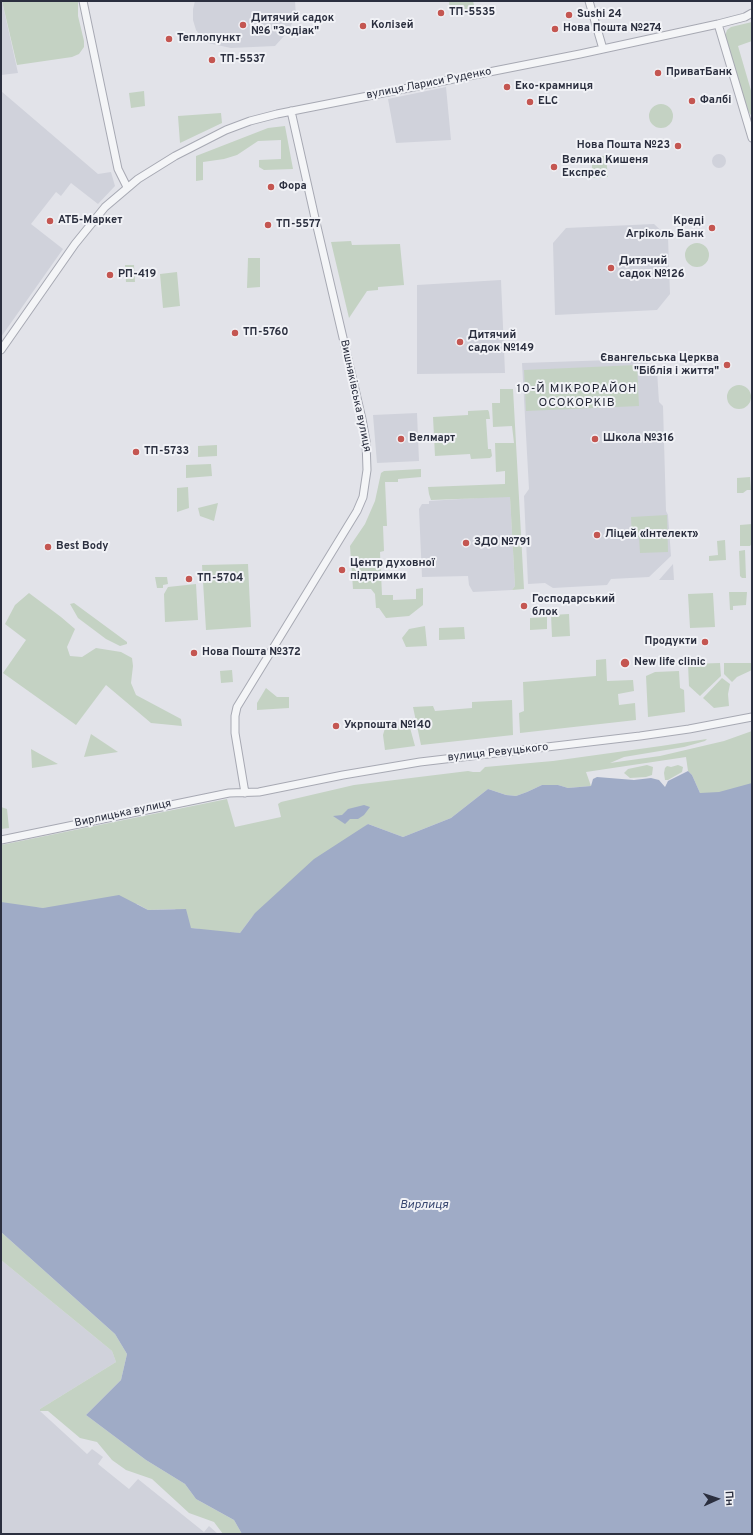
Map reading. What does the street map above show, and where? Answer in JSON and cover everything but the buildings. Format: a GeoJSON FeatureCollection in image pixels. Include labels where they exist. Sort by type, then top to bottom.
{"type":"FeatureCollection","features":[{"type":"Feature","properties":{"kind":"street"},"geometry":{"type":"LineString","coordinates":[[84,1],[118,170],[127,187]]}},
{"type":"Feature","properties":{"kind":"street"},"geometry":{"type":"LineString","coordinates":[[589,1],[603,49]]}},
{"type":"Feature","properties":{"kind":"street","name":"вулиця Лариси Руденко"},"geometry":{"type":"LineString","coordinates":[[1,350],[105,207],[136,180],[182,152],[226,130],[250,121],[291,111],[603,49],[748,18],[752,13]]}},
{"type":"Feature","properties":{"kind":"street"},"geometry":{"type":"LineString","coordinates":[[718,24],[752,138]]}},
{"type":"Feature","properties":{"kind":"street","name":"Вишняківська вулиця"},"geometry":{"type":"LineString","coordinates":[[245,793],[234,733],[234,716],[238,707],[357,511],[363,497],[368,470],[366,441],[362,419],[314,218],[291,111]]}},
{"type":"Feature","properties":{"kind":"street"},"geometry":{"type":"LineString","coordinates":[[118,170],[127,178],[136,180]]}},
{"type":"Feature","properties":{"kind":"street","name":"вулиця Ревуцького"},"geometry":{"type":"LineString","coordinates":[[245,793],[259,792],[343,775],[420,762],[640,736],[689,729],[752,717]]}},
{"type":"Feature","properties":{"kind":"street","name":"Вирлицька вулиця"},"geometry":{"type":"LineString","coordinates":[[1,840],[229,793],[245,793]]}},
{"type":"Feature","properties":{"kind":"shaded area"},"geometry":{"type":"Polygon","coordinates":[[[1,1],[18,73],[1,75],[1,1]]]}},
{"type":"Feature","properties":{"kind":"shaded area","name":"Дитячий садок №6 \"Зодіак\""},"geometry":{"type":"Polygon","coordinates":[[[195,1],[295,1],[296,17],[285,35],[275,46],[231,48],[208,43],[202,38],[196,30],[193,20],[195,1]]]}},
{"type":"Feature","properties":{"kind":"shaded area"},"geometry":{"type":"Polygon","coordinates":[[[446,87],[451,140],[396,143],[388,99],[446,87]]]}},
{"type":"Feature","properties":{"kind":"shaded area"},"geometry":{"type":"Polygon","coordinates":[[[1,91],[98,174],[111,172],[115,186],[98,204],[71,183],[61,196],[56,192],[31,224],[63,249],[1,337],[1,91]]]}},
{"type":"Feature","properties":{"kind":"shaded area"},"geometry":{"type":"Polygon","coordinates":[[[716,154],[722,154],[726,158],[726,164],[722,168],[716,168],[712,164],[712,158],[716,154]]]}},
{"type":"Feature","properties":{"kind":"shaded area","name":"Дитячий садок №126"},"geometry":{"type":"Polygon","coordinates":[[[654,224],[668,237],[670,294],[657,310],[555,315],[553,243],[566,228],[654,224]]]}},
{"type":"Feature","properties":{"kind":"shaded area","name":"Дитячий садок №149"},"geometry":{"type":"Polygon","coordinates":[[[501,280],[505,373],[417,374],[417,285],[501,280]]]}},
{"type":"Feature","properties":{"kind":"shaded area"},"geometry":{"type":"Polygon","coordinates":[[[642,359],[657,371],[659,402],[663,406],[666,511],[668,515],[671,556],[649,577],[611,579],[607,585],[553,588],[545,583],[528,584],[524,496],[529,489],[522,363],[642,359]]]}},
{"type":"Feature","properties":{"kind":"shaded area","name":"Велмарт"},"geometry":{"type":"Polygon","coordinates":[[[417,413],[419,461],[377,463],[373,415],[417,413]]]}},
{"type":"Feature","properties":{"kind":"shaded area","name":"ЗДО №791"},"geometry":{"type":"Polygon","coordinates":[[[510,496],[515,586],[512,590],[473,592],[469,585],[468,576],[422,577],[419,509],[422,504],[429,504],[429,501],[510,496]]]}},
{"type":"Feature","properties":{"kind":"shaded area"},"geometry":{"type":"Polygon","coordinates":[[[673,564],[674,580],[659,580],[673,564]]]}},
{"type":"Feature","properties":{"kind":"shaded area"},"geometry":{"type":"Polygon","coordinates":[[[1,1260],[112,1351],[116,1362],[40,1409],[40,1411],[87,1454],[92,1449],[103,1457],[98,1464],[129,1489],[138,1479],[204,1532],[209,1526],[218,1534],[1,1534],[1,1260]]]}},
{"type":"Feature","properties":{"kind":"green space"},"geometry":{"type":"Polygon","coordinates":[[[2,1],[78,1],[78,16],[84,47],[79,54],[72,57],[17,65],[2,1]]]}},
{"type":"Feature","properties":{"kind":"green space"},"geometry":{"type":"Polygon","coordinates":[[[449,1],[473,1],[474,5],[465,14],[450,14],[449,1]]]}},
{"type":"Feature","properties":{"kind":"green space"},"geometry":{"type":"Polygon","coordinates":[[[752,22],[752,41],[738,46],[752,94],[752,117],[746,107],[725,36],[727,30],[731,27],[752,22]]]}},
{"type":"Feature","properties":{"kind":"green space"},"geometry":{"type":"Polygon","coordinates":[[[144,91],[145,106],[131,108],[129,93],[144,91]]]}},
{"type":"Feature","properties":{"kind":"green space"},"geometry":{"type":"Polygon","coordinates":[[[661,104],[670,107],[673,116],[670,125],[661,128],[652,125],[649,116],[652,107],[661,104]]]}},
{"type":"Feature","properties":{"kind":"green space"},"geometry":{"type":"Polygon","coordinates":[[[221,113],[222,123],[180,143],[178,116],[221,113]]]}},
{"type":"Feature","properties":{"kind":"green space"},"geometry":{"type":"Polygon","coordinates":[[[285,126],[293,169],[264,170],[259,167],[259,160],[281,159],[281,140],[258,141],[237,155],[224,159],[203,162],[203,180],[196,181],[196,156],[268,128],[285,126]]]}},
{"type":"Feature","properties":{"kind":"green space"},"geometry":{"type":"Polygon","coordinates":[[[592,156],[606,156],[608,177],[592,178],[592,156]]]}},
{"type":"Feature","properties":{"kind":"green space"},"geometry":{"type":"Polygon","coordinates":[[[351,241],[352,245],[400,244],[404,285],[378,287],[378,290],[367,291],[349,318],[331,242],[351,241]]]}},
{"type":"Feature","properties":{"kind":"green space"},"geometry":{"type":"Polygon","coordinates":[[[697,243],[706,246],[709,255],[706,264],[697,267],[688,264],[685,255],[688,246],[697,243]]]}},
{"type":"Feature","properties":{"kind":"green space"},"geometry":{"type":"Polygon","coordinates":[[[248,258],[260,258],[260,287],[247,288],[248,258]]]}},
{"type":"Feature","properties":{"kind":"green space"},"geometry":{"type":"Polygon","coordinates":[[[125,265],[134,265],[135,282],[126,282],[125,265]]]}},
{"type":"Feature","properties":{"kind":"green space"},"geometry":{"type":"Polygon","coordinates":[[[177,272],[180,306],[163,308],[160,274],[177,272]]]}},
{"type":"Feature","properties":{"kind":"green space"},"geometry":{"type":"Polygon","coordinates":[[[637,365],[639,406],[526,411],[524,370],[637,365]]]}},
{"type":"Feature","properties":{"kind":"green space"},"geometry":{"type":"Polygon","coordinates":[[[739,385],[748,388],[751,397],[748,406],[739,409],[730,406],[727,397],[730,388],[739,385]]]}},
{"type":"Feature","properties":{"kind":"green space"},"geometry":{"type":"Polygon","coordinates":[[[500,389],[513,389],[524,589],[512,590],[515,586],[510,497],[431,500],[428,487],[505,484],[505,471],[496,472],[495,443],[514,443],[512,426],[493,427],[492,403],[500,403],[500,389]]]}},
{"type":"Feature","properties":{"kind":"green space"},"geometry":{"type":"Polygon","coordinates":[[[488,410],[490,419],[486,419],[488,449],[491,449],[492,456],[490,458],[471,459],[470,454],[435,456],[433,417],[468,415],[468,411],[488,410]]]}},
{"type":"Feature","properties":{"kind":"green space"},"geometry":{"type":"Polygon","coordinates":[[[217,445],[217,456],[198,457],[198,446],[217,445]]]}},
{"type":"Feature","properties":{"kind":"green space"},"geometry":{"type":"Polygon","coordinates":[[[211,464],[212,476],[186,478],[186,465],[211,464]]]}},
{"type":"Feature","properties":{"kind":"green space"},"geometry":{"type":"Polygon","coordinates":[[[421,469],[421,477],[398,479],[398,482],[385,482],[387,526],[383,526],[384,551],[380,552],[382,595],[393,595],[393,600],[416,599],[416,589],[423,588],[423,605],[409,616],[386,618],[379,608],[376,608],[375,594],[371,589],[353,589],[350,546],[365,524],[375,501],[381,473],[384,471],[421,469]]]}},
{"type":"Feature","properties":{"kind":"green space"},"geometry":{"type":"Polygon","coordinates":[[[750,477],[751,490],[747,490],[743,493],[737,493],[737,478],[750,477]]]}},
{"type":"Feature","properties":{"kind":"green space"},"geometry":{"type":"Polygon","coordinates":[[[188,487],[189,508],[177,512],[177,488],[188,487]]]}},
{"type":"Feature","properties":{"kind":"green space"},"geometry":{"type":"Polygon","coordinates":[[[218,503],[214,521],[200,516],[198,508],[218,503]]]}},
{"type":"Feature","properties":{"kind":"green space"},"geometry":{"type":"Polygon","coordinates":[[[667,515],[668,552],[640,553],[639,537],[632,537],[631,517],[667,515]]]}},
{"type":"Feature","properties":{"kind":"green space"},"geometry":{"type":"Polygon","coordinates":[[[752,524],[752,543],[750,546],[740,546],[740,525],[752,524]]]}},
{"type":"Feature","properties":{"kind":"green space"},"geometry":{"type":"Polygon","coordinates":[[[725,540],[726,560],[709,561],[709,556],[718,555],[717,541],[725,540]]]}},
{"type":"Feature","properties":{"kind":"green space"},"geometry":{"type":"Polygon","coordinates":[[[745,550],[746,578],[742,578],[740,576],[739,551],[745,550]]]}},
{"type":"Feature","properties":{"kind":"green space"},"geometry":{"type":"Polygon","coordinates":[[[248,564],[251,627],[206,630],[202,565],[248,564]]]}},
{"type":"Feature","properties":{"kind":"green space"},"geometry":{"type":"Polygon","coordinates":[[[155,577],[167,577],[168,584],[163,585],[163,588],[157,588],[155,577]]]}},
{"type":"Feature","properties":{"kind":"green space"},"geometry":{"type":"Polygon","coordinates":[[[196,584],[198,620],[165,622],[164,594],[168,587],[196,584]]]}},
{"type":"Feature","properties":{"kind":"green space"},"geometry":{"type":"Polygon","coordinates":[[[729,592],[747,592],[746,605],[733,606],[733,610],[730,610],[729,592]]]}},
{"type":"Feature","properties":{"kind":"green space"},"geometry":{"type":"Polygon","coordinates":[[[29,593],[75,629],[67,647],[70,656],[82,657],[96,648],[121,652],[132,658],[133,666],[131,683],[136,695],[181,719],[182,726],[151,723],[106,685],[76,725],[3,673],[26,640],[5,624],[15,605],[29,593]]]}},
{"type":"Feature","properties":{"kind":"green space"},"geometry":{"type":"Polygon","coordinates":[[[713,593],[715,627],[690,628],[688,594],[713,593]]]}},
{"type":"Feature","properties":{"kind":"green space"},"geometry":{"type":"Polygon","coordinates":[[[74,603],[127,642],[127,644],[120,646],[106,639],[78,618],[70,604],[74,603]]]}},
{"type":"Feature","properties":{"kind":"green space"},"geometry":{"type":"Polygon","coordinates":[[[569,614],[570,636],[552,637],[551,615],[569,614]]]}},
{"type":"Feature","properties":{"kind":"green space"},"geometry":{"type":"Polygon","coordinates":[[[547,617],[547,629],[530,630],[530,618],[547,617]]]}},
{"type":"Feature","properties":{"kind":"green space"},"geometry":{"type":"Polygon","coordinates":[[[425,626],[427,646],[406,647],[402,638],[409,629],[425,626]]]}},
{"type":"Feature","properties":{"kind":"green space"},"geometry":{"type":"Polygon","coordinates":[[[464,627],[465,639],[439,640],[439,628],[464,627]]]}},
{"type":"Feature","properties":{"kind":"green space"},"geometry":{"type":"Polygon","coordinates":[[[606,659],[607,681],[633,680],[634,691],[618,694],[619,705],[635,703],[636,720],[520,733],[519,713],[524,711],[523,682],[596,676],[596,660],[606,659]]]}},
{"type":"Feature","properties":{"kind":"green space"},"geometry":{"type":"Polygon","coordinates":[[[720,663],[721,676],[700,696],[689,686],[688,664],[720,663]]]}},
{"type":"Feature","properties":{"kind":"green space"},"geometry":{"type":"Polygon","coordinates":[[[724,663],[752,663],[752,670],[737,677],[732,682],[724,674],[724,663]]]}},
{"type":"Feature","properties":{"kind":"green space"},"geometry":{"type":"Polygon","coordinates":[[[232,670],[233,682],[221,683],[220,671],[232,670]]]}},
{"type":"Feature","properties":{"kind":"green space"},"geometry":{"type":"Polygon","coordinates":[[[679,671],[680,688],[684,690],[685,712],[648,717],[646,676],[655,672],[679,671]]]}},
{"type":"Feature","properties":{"kind":"green space"},"geometry":{"type":"Polygon","coordinates":[[[722,678],[730,684],[728,694],[729,706],[714,708],[703,698],[722,678]]]}},
{"type":"Feature","properties":{"kind":"green space"},"geometry":{"type":"Polygon","coordinates":[[[266,688],[277,697],[289,697],[289,708],[257,710],[257,703],[266,688]]]}},
{"type":"Feature","properties":{"kind":"green space"},"geometry":{"type":"Polygon","coordinates":[[[512,700],[513,735],[421,745],[413,707],[433,706],[435,711],[472,708],[472,702],[512,700]]]}},
{"type":"Feature","properties":{"kind":"green space"},"geometry":{"type":"Polygon","coordinates":[[[409,724],[415,746],[385,750],[383,735],[385,728],[409,724]]]}},
{"type":"Feature","properties":{"kind":"green space"},"geometry":{"type":"Polygon","coordinates":[[[752,731],[752,787],[728,793],[700,793],[692,775],[688,771],[686,757],[586,772],[591,786],[568,788],[558,785],[542,785],[516,796],[506,795],[488,789],[451,818],[403,837],[368,824],[252,917],[240,933],[221,932],[207,935],[199,929],[191,928],[175,909],[148,910],[137,904],[43,908],[1,905],[1,845],[227,799],[235,827],[281,817],[278,804],[281,802],[354,785],[468,771],[480,772],[485,767],[553,761],[707,739],[705,741],[684,747],[624,757],[610,763],[660,756],[724,741],[752,731]]]}},
{"type":"Feature","properties":{"kind":"green space"},"geometry":{"type":"Polygon","coordinates":[[[91,734],[118,752],[84,757],[91,734]]]}},
{"type":"Feature","properties":{"kind":"green space"},"geometry":{"type":"Polygon","coordinates":[[[31,749],[58,764],[32,768],[31,749]]]}},
{"type":"Feature","properties":{"kind":"green space"},"geometry":{"type":"Polygon","coordinates":[[[647,765],[653,767],[652,775],[630,778],[624,773],[628,769],[647,765]]]}},
{"type":"Feature","properties":{"kind":"green space"},"geometry":{"type":"Polygon","coordinates":[[[678,765],[683,767],[682,772],[668,780],[665,780],[665,768],[667,766],[671,767],[678,765]]]}},
{"type":"Feature","properties":{"kind":"green space"},"geometry":{"type":"Polygon","coordinates":[[[1,807],[7,809],[9,828],[1,829],[1,807]]]}},
{"type":"Feature","properties":{"kind":"green space"},"geometry":{"type":"Polygon","coordinates":[[[1,1232],[115,1334],[127,1354],[121,1380],[86,1415],[146,1460],[185,1484],[196,1499],[234,1520],[242,1534],[223,1534],[214,1522],[189,1513],[152,1479],[126,1470],[112,1460],[97,1442],[80,1438],[48,1411],[40,1411],[40,1409],[116,1362],[112,1351],[1,1260],[1,1232]]]}},
{"type":"Feature","properties":{"kind":"water","name":"Вирлиця"},"geometry":{"type":"Polygon","coordinates":[[[688,771],[692,775],[700,793],[719,792],[752,783],[752,1534],[242,1534],[234,1520],[196,1499],[185,1484],[146,1460],[86,1415],[121,1380],[127,1354],[115,1334],[1,1232],[1,902],[43,908],[119,895],[148,910],[186,909],[191,928],[240,933],[255,913],[314,859],[368,824],[403,837],[451,818],[488,789],[506,795],[516,796],[542,785],[558,785],[568,788],[591,786],[593,779],[597,777],[634,780],[651,778],[659,780],[665,787],[668,781],[688,771]]]}},
{"type":"Feature","properties":{"kind":"water"},"geometry":{"type":"Polygon","coordinates":[[[364,805],[370,807],[364,815],[358,819],[350,819],[345,824],[333,816],[342,815],[348,809],[364,805]]]}},
{"type":"Feature","properties":{"kind":"place","name":"ТП-5535"},"geometry":{"type":"Point","coordinates":[441,13]}},
{"type":"Feature","properties":{"kind":"place","name":"Sushi 24"},"geometry":{"type":"Point","coordinates":[569,15]}},
{"type":"Feature","properties":{"kind":"place","name":"Дитячий садок №6 \"Зодіак\""},"geometry":{"type":"Point","coordinates":[243,25]}},
{"type":"Feature","properties":{"kind":"place","name":"Колізей"},"geometry":{"type":"Point","coordinates":[363,26]}},
{"type":"Feature","properties":{"kind":"place","name":"Нова Пошта №274"},"geometry":{"type":"Point","coordinates":[555,29]}},
{"type":"Feature","properties":{"kind":"place","name":"Теплопункт"},"geometry":{"type":"Point","coordinates":[169,39]}},
{"type":"Feature","properties":{"kind":"place","name":"ТП-5537"},"geometry":{"type":"Point","coordinates":[212,60]}},
{"type":"Feature","properties":{"kind":"place","name":"ПриватБанк"},"geometry":{"type":"Point","coordinates":[658,73]}},
{"type":"Feature","properties":{"kind":"place","name":"Еко-крамниця"},"geometry":{"type":"Point","coordinates":[507,87]}},
{"type":"Feature","properties":{"kind":"place","name":"Фалбі"},"geometry":{"type":"Point","coordinates":[692,101]}},
{"type":"Feature","properties":{"kind":"place","name":"ELC"},"geometry":{"type":"Point","coordinates":[530,102]}},
{"type":"Feature","properties":{"kind":"place","name":"Нова Пошта №23"},"geometry":{"type":"Point","coordinates":[678,146]}},
{"type":"Feature","properties":{"kind":"place","name":"Велика Кишеня Експрес"},"geometry":{"type":"Point","coordinates":[554,167]}},
{"type":"Feature","properties":{"kind":"place","name":"Фора"},"geometry":{"type":"Point","coordinates":[271,187]}},
{"type":"Feature","properties":{"kind":"place","name":"АТБ-Маркет"},"geometry":{"type":"Point","coordinates":[50,221]}},
{"type":"Feature","properties":{"kind":"place","name":"ТП-5577"},"geometry":{"type":"Point","coordinates":[268,225]}},
{"type":"Feature","properties":{"kind":"place","name":"Креді Агріколь Банк"},"geometry":{"type":"Point","coordinates":[712,228]}},
{"type":"Feature","properties":{"kind":"place","name":"Дитячий садок №126"},"geometry":{"type":"Point","coordinates":[611,268]}},
{"type":"Feature","properties":{"kind":"place","name":"РП-419"},"geometry":{"type":"Point","coordinates":[110,275]}},
{"type":"Feature","properties":{"kind":"place","name":"ТП-5760"},"geometry":{"type":"Point","coordinates":[235,333]}},
{"type":"Feature","properties":{"kind":"place","name":"Дитячий садок №149"},"geometry":{"type":"Point","coordinates":[460,342]}},
{"type":"Feature","properties":{"kind":"place","name":"Євангельська Церква \"Біблія і життя\""},"geometry":{"type":"Point","coordinates":[727,365]}},
{"type":"Feature","properties":{"kind":"place","name":"Велмарт"},"geometry":{"type":"Point","coordinates":[401,439]}},
{"type":"Feature","properties":{"kind":"place","name":"Школа №316"},"geometry":{"type":"Point","coordinates":[595,439]}},
{"type":"Feature","properties":{"kind":"place","name":"ТП-5733"},"geometry":{"type":"Point","coordinates":[136,452]}},
{"type":"Feature","properties":{"kind":"place","name":"Ліцей «Інтелект»"},"geometry":{"type":"Point","coordinates":[597,535]}},
{"type":"Feature","properties":{"kind":"place","name":"ЗДО №791"},"geometry":{"type":"Point","coordinates":[466,543]}},
{"type":"Feature","properties":{"kind":"place","name":"Best Body"},"geometry":{"type":"Point","coordinates":[48,547]}},
{"type":"Feature","properties":{"kind":"place","name":"Центр духовної підтримки"},"geometry":{"type":"Point","coordinates":[342,570]}},
{"type":"Feature","properties":{"kind":"place","name":"ТП-5704"},"geometry":{"type":"Point","coordinates":[189,579]}},
{"type":"Feature","properties":{"kind":"place","name":"Господарський блок"},"geometry":{"type":"Point","coordinates":[524,606]}},
{"type":"Feature","properties":{"kind":"place","name":"Продукти"},"geometry":{"type":"Point","coordinates":[705,642]}},
{"type":"Feature","properties":{"kind":"place","name":"Нова Пошта №372"},"geometry":{"type":"Point","coordinates":[194,653]}},
{"type":"Feature","properties":{"kind":"place","name":"New life clinic"},"geometry":{"type":"Point","coordinates":[625,663]}},
{"type":"Feature","properties":{"kind":"place","name":"Укрпошта №140"},"geometry":{"type":"Point","coordinates":[336,726]}},
{"type":"Feature","properties":{"kind":"district","name":"10-Й МІКРОРАЙОН ОСОКОРКІВ"},"geometry":{"type":"Point","coordinates":[577,397]}}]}
